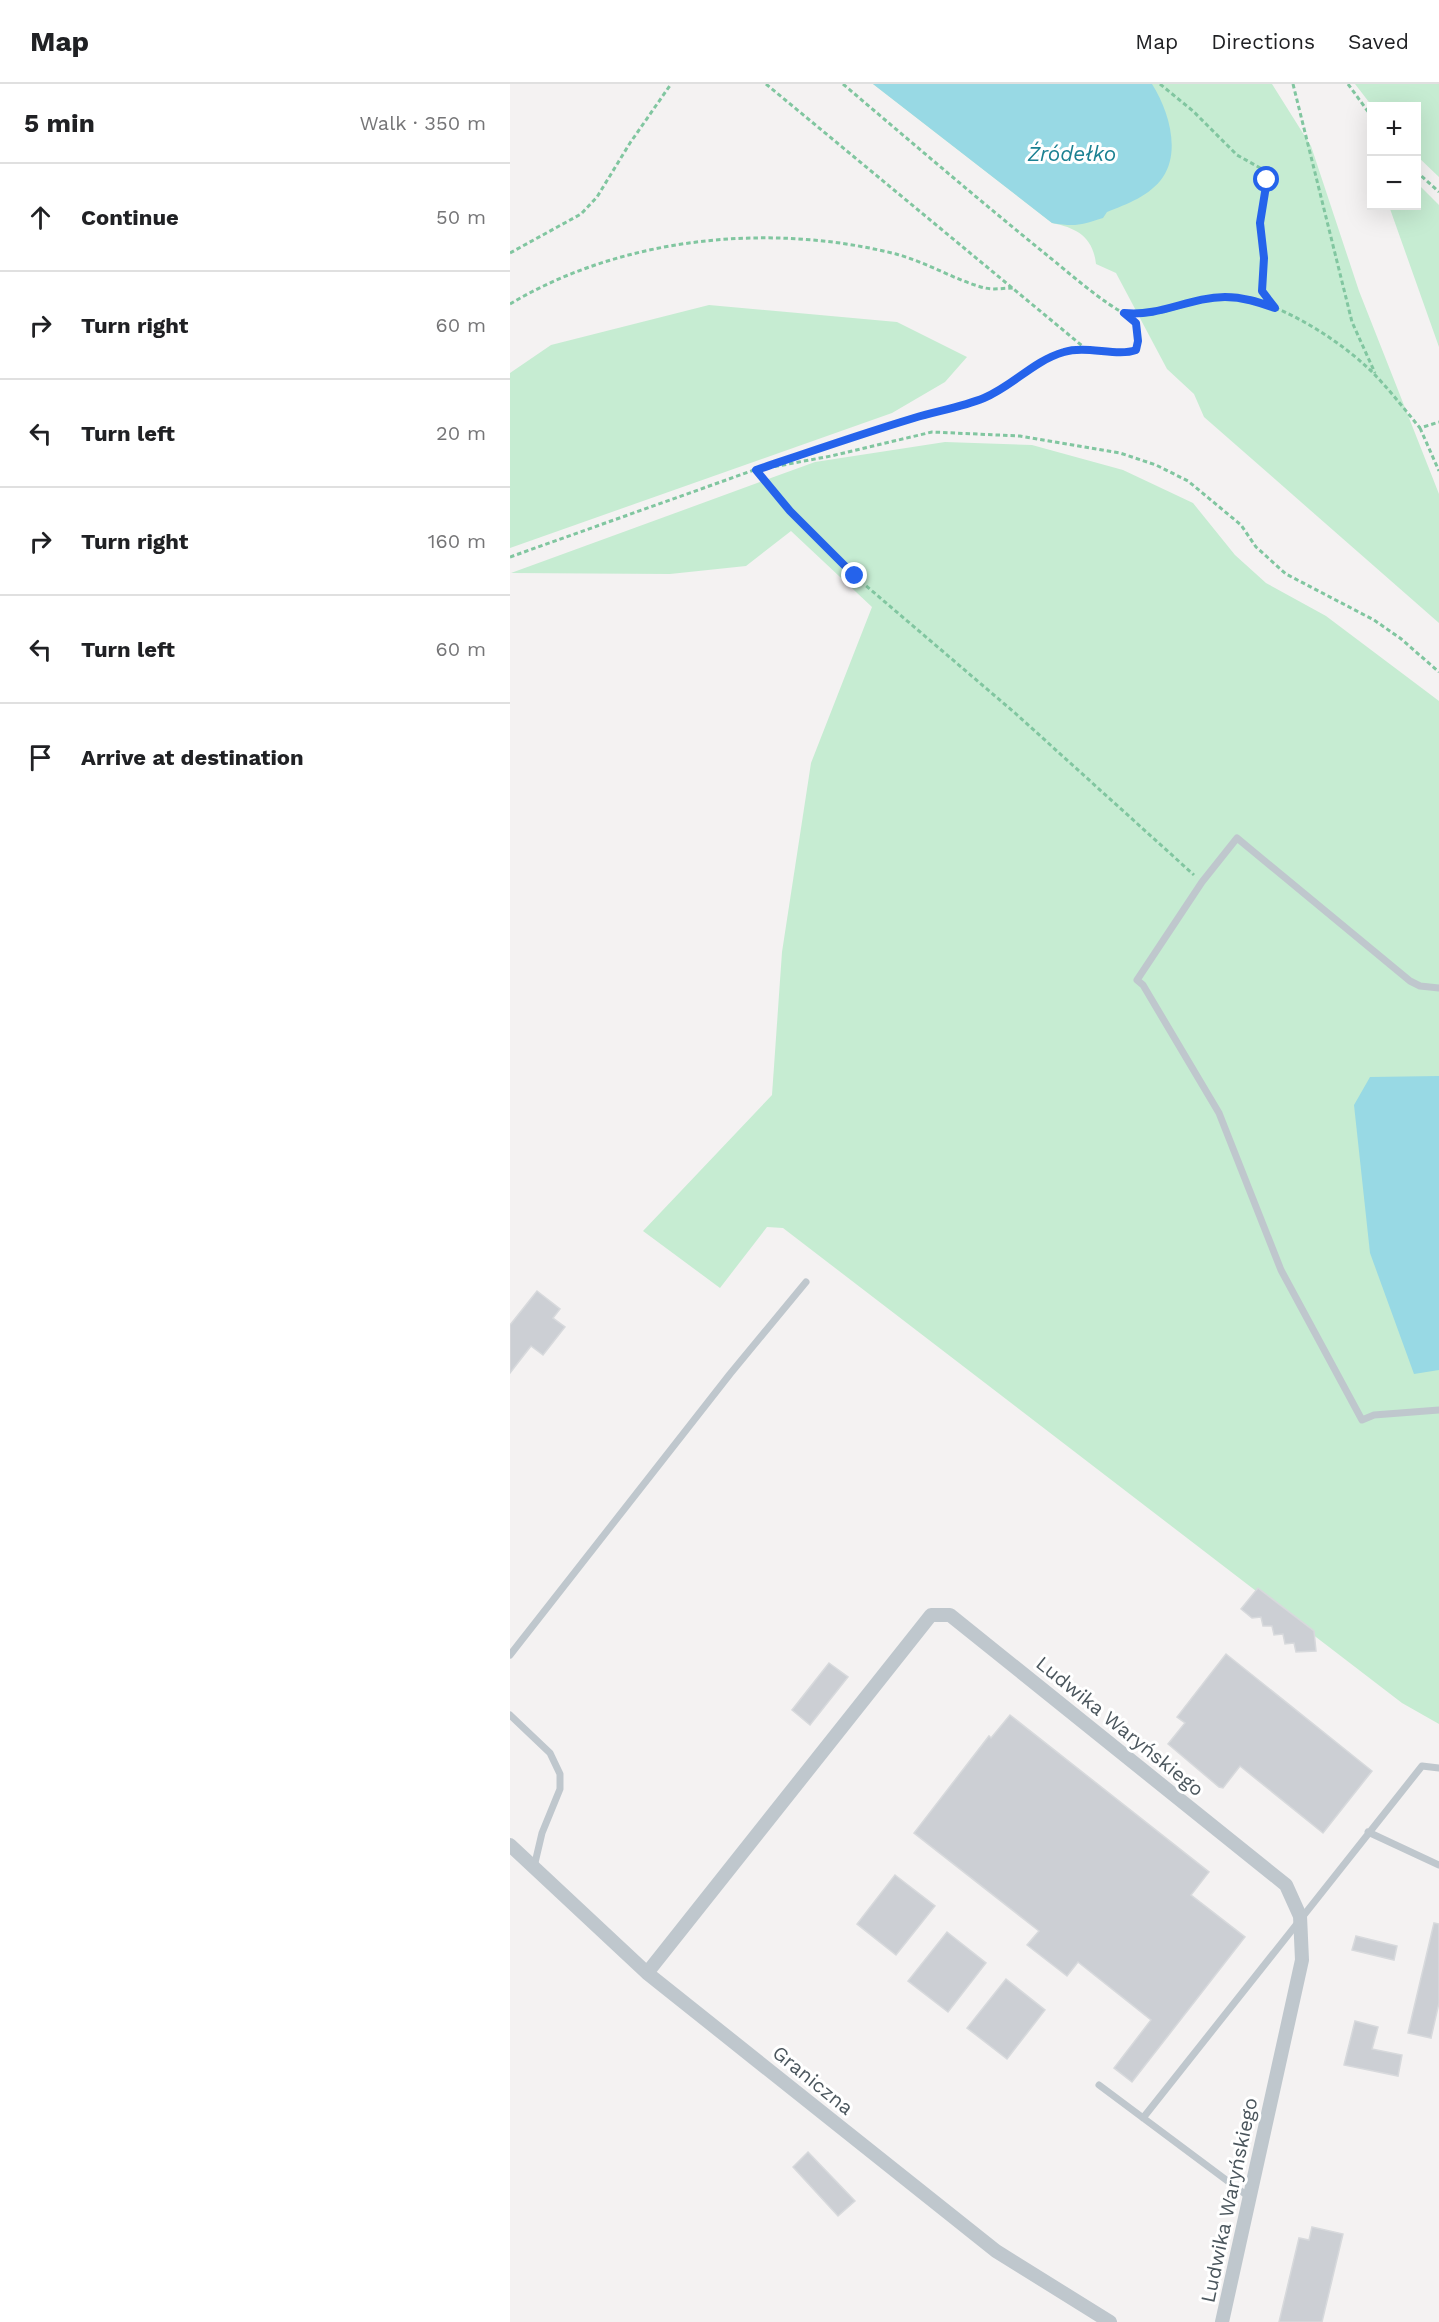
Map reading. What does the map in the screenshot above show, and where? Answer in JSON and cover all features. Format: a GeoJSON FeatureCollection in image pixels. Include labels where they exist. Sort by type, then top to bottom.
{"type":"FeatureCollection","features":[{"type":"Feature","properties":{"kind":"street","name":"Ludwika Waryńskiego"},"geometry":{"type":"LineString","coordinates":[[647,1973],[931,1615],[950,1615],[1286,1885],[1300,1916],[1302,1960],[1222,2322]]}},
{"type":"Feature","properties":{"kind":"street","name":"Graniczna"},"geometry":{"type":"LineString","coordinates":[[510,1845],[647,1973],[996,2251],[1110,2322]]}},
{"type":"Feature","properties":{"kind":"lane"},"geometry":{"type":"LineString","coordinates":[[1439,988],[1420,986],[1410,981],[1237,838],[1202,882],[1137,980],[1143,986],[1219,1113],[1281,1269],[1362,1420],[1374,1415],[1439,1410]]}},
{"type":"Feature","properties":{"kind":"lane"},"geometry":{"type":"LineString","coordinates":[[510,1655],[730,1374],[806,1282]]}},
{"type":"Feature","properties":{"kind":"lane"},"geometry":{"type":"LineString","coordinates":[[510,1715],[550,1753],[560,1774],[560,1789],[542,1833],[534,1867]]}},
{"type":"Feature","properties":{"kind":"lane"},"geometry":{"type":"LineString","coordinates":[[1143,2118],[1300,1916],[1422,1766],[1439,1768]]}},
{"type":"Feature","properties":{"kind":"lane"},"geometry":{"type":"LineString","coordinates":[[1368,1832],[1439,1866]]}},
{"type":"Feature","properties":{"kind":"lane"},"geometry":{"type":"LineString","coordinates":[[1099,2085],[1250,2198]]}},
{"type":"Feature","properties":{"kind":"path"},"geometry":{"type":"LineString","coordinates":[[510,253],[581,214],[597,197],[630,143],[672,84]]}},
{"type":"Feature","properties":{"kind":"path"},"geometry":{"type":"LineString","coordinates":[[766,84],[1086,350]]}},
{"type":"Feature","properties":{"kind":"path"},"geometry":{"type":"LineString","coordinates":[[510,557],[838,441],[985,398],[1015,381],[1030,368],[1064,352],[1086,350],[1129,353],[1136,350],[1138,341],[1136,323],[1066,270],[843,84]]}},
{"type":"Feature","properties":{"kind":"path"},"geometry":{"type":"LineString","coordinates":[[1160,84],[1193,111],[1237,155],[1262,169],[1267,180],[1260,223],[1264,258],[1262,291],[1275,308]]}},
{"type":"Feature","properties":{"kind":"path"},"geometry":{"type":"LineString","coordinates":[[1293,84],[1352,322],[1375,375]]}},
{"type":"Feature","properties":{"kind":"path"},"geometry":{"type":"LineString","coordinates":[[1348,84],[1367,111]]}},
{"type":"Feature","properties":{"kind":"path"},"geometry":{"type":"LineString","coordinates":[[1421,176],[1439,192]]}},
{"type":"Feature","properties":{"kind":"path"},"geometry":{"type":"LineString","coordinates":[[510,304],[536,289],[623,255],[698,243],[761,238],[848,243],[898,255],[986,288],[1013,288]]}},
{"type":"Feature","properties":{"kind":"path"},"geometry":{"type":"LineString","coordinates":[[1124,313],[1145,315],[1223,297],[1251,299],[1275,308],[1328,337],[1375,375],[1420,428],[1439,471]]}},
{"type":"Feature","properties":{"kind":"path"},"geometry":{"type":"LineString","coordinates":[[1420,428],[1439,422]]}},
{"type":"Feature","properties":{"kind":"path"},"geometry":{"type":"LineString","coordinates":[[756,470],[831,456],[932,432],[1020,436],[1120,453],[1188,481],[1240,525],[1256,547],[1286,574],[1374,620],[1400,638],[1439,672]]}},
{"type":"Feature","properties":{"kind":"path"},"geometry":{"type":"LineString","coordinates":[[756,470],[790,511],[837,561],[1015,713],[1202,882]]}},
{"type":"Feature","properties":{"kind":"green space"},"geometry":{"type":"Polygon","coordinates":[[[873,84],[1272,84],[1311,146],[1359,291],[1439,494],[1439,623],[1204,417],[1194,394],[1167,369],[1116,273],[1096,264],[1091,247],[1082,235],[1052,223],[873,84]]]}},
{"type":"Feature","properties":{"kind":"green space"},"geometry":{"type":"Polygon","coordinates":[[[1355,84],[1439,84],[1439,177],[1421,160],[1421,102],[1369,102],[1355,84]]]}},
{"type":"Feature","properties":{"kind":"green space"},"geometry":{"type":"Polygon","coordinates":[[[1421,187],[1439,205],[1439,347],[1390,210],[1421,210],[1421,187]]]}},
{"type":"Feature","properties":{"kind":"green space"},"geometry":{"type":"Polygon","coordinates":[[[709,305],[897,322],[967,357],[945,382],[892,413],[510,548],[510,373],[551,345],[709,305]]]}},
{"type":"Feature","properties":{"kind":"green space"},"geometry":{"type":"Polygon","coordinates":[[[945,442],[1032,445],[1123,470],[1193,503],[1235,555],[1266,583],[1326,616],[1439,701],[1439,1724],[1402,1703],[783,1228],[767,1227],[720,1288],[643,1231],[772,1095],[782,952],[811,763],[872,607],[791,531],[746,566],[670,574],[511,573],[815,462],[945,442]]]}},
{"type":"Feature","properties":{"kind":"water","name":"Źródełko"},"geometry":{"type":"Polygon","coordinates":[[[873,84],[1152,84],[1167,117],[1172,142],[1171,155],[1158,184],[1138,199],[1107,212],[1103,218],[1089,222],[1078,225],[1052,223],[873,84]]]}},
{"type":"Feature","properties":{"kind":"water"},"geometry":{"type":"Polygon","coordinates":[[[1439,1076],[1439,1370],[1414,1374],[1370,1253],[1354,1105],[1370,1077],[1439,1076]]]}},
{"type":"Feature","properties":{"kind":"building"},"geometry":{"type":"Polygon","coordinates":[[[537,1291],[560,1309],[553,1318],[565,1327],[543,1355],[531,1346],[510,1373],[510,1325],[537,1291]]]}},
{"type":"Feature","properties":{"kind":"building"},"geometry":{"type":"Polygon","coordinates":[[[1258,1588],[1314,1631],[1316,1651],[1296,1652],[1294,1643],[1285,1644],[1283,1634],[1274,1635],[1272,1626],[1263,1626],[1261,1617],[1252,1618],[1241,1609],[1258,1588]]]}},
{"type":"Feature","properties":{"kind":"building"},"geometry":{"type":"Polygon","coordinates":[[[1226,1654],[1372,1771],[1323,1833],[1240,1766],[1223,1788],[1219,1787],[1168,1744],[1185,1723],[1177,1717],[1226,1654]]]}},
{"type":"Feature","properties":{"kind":"building"},"geometry":{"type":"Polygon","coordinates":[[[829,1663],[848,1677],[810,1725],[792,1710],[829,1663]]]}},
{"type":"Feature","properties":{"kind":"building"},"geometry":{"type":"Polygon","coordinates":[[[1010,1715],[1209,1872],[1191,1895],[1245,1937],[1132,2082],[1114,2068],[1151,2020],[1078,1962],[1067,1976],[1027,1945],[1039,1931],[914,1833],[989,1736],[991,1738],[1010,1715]]]}},
{"type":"Feature","properties":{"kind":"building"},"geometry":{"type":"Polygon","coordinates":[[[895,1875],[935,1906],[896,1955],[857,1924],[895,1875]]]}},
{"type":"Feature","properties":{"kind":"building"},"geometry":{"type":"Polygon","coordinates":[[[1434,1923],[1439,1924],[1439,2003],[1431,2038],[1408,2033],[1434,1923]]]}},
{"type":"Feature","properties":{"kind":"building"},"geometry":{"type":"Polygon","coordinates":[[[947,1932],[986,1963],[948,2012],[908,1981],[947,1932]]]}},
{"type":"Feature","properties":{"kind":"building"},"geometry":{"type":"Polygon","coordinates":[[[1356,1936],[1397,1946],[1394,1960],[1352,1950],[1356,1936]]]}},
{"type":"Feature","properties":{"kind":"building"},"geometry":{"type":"Polygon","coordinates":[[[1006,1979],[1045,2010],[1007,2059],[967,2028],[1006,1979]]]}},
{"type":"Feature","properties":{"kind":"building"},"geometry":{"type":"Polygon","coordinates":[[[1355,2021],[1378,2027],[1372,2049],[1402,2055],[1398,2076],[1344,2065],[1355,2021]]]}},
{"type":"Feature","properties":{"kind":"building"},"geometry":{"type":"Polygon","coordinates":[[[808,2152],[855,2201],[838,2216],[793,2167],[808,2152]]]}},
{"type":"Feature","properties":{"kind":"building"},"geometry":{"type":"Polygon","coordinates":[[[1312,2227],[1343,2234],[1322,2322],[1279,2322],[1299,2238],[1309,2240],[1312,2227]]]}},
{"type":"Feature","properties":{"kind":"route"},"geometry":{"type":"LineString","coordinates":[[855,576],[837,561],[790,511],[756,470],[838,441],[985,398],[1015,381],[1030,368],[1064,352],[1098,349],[1129,353],[1136,350],[1138,341],[1136,323],[1124,313],[1145,315],[1180,305],[1223,297],[1251,299],[1275,308],[1262,291],[1264,258],[1260,223],[1267,180]]}}]}
